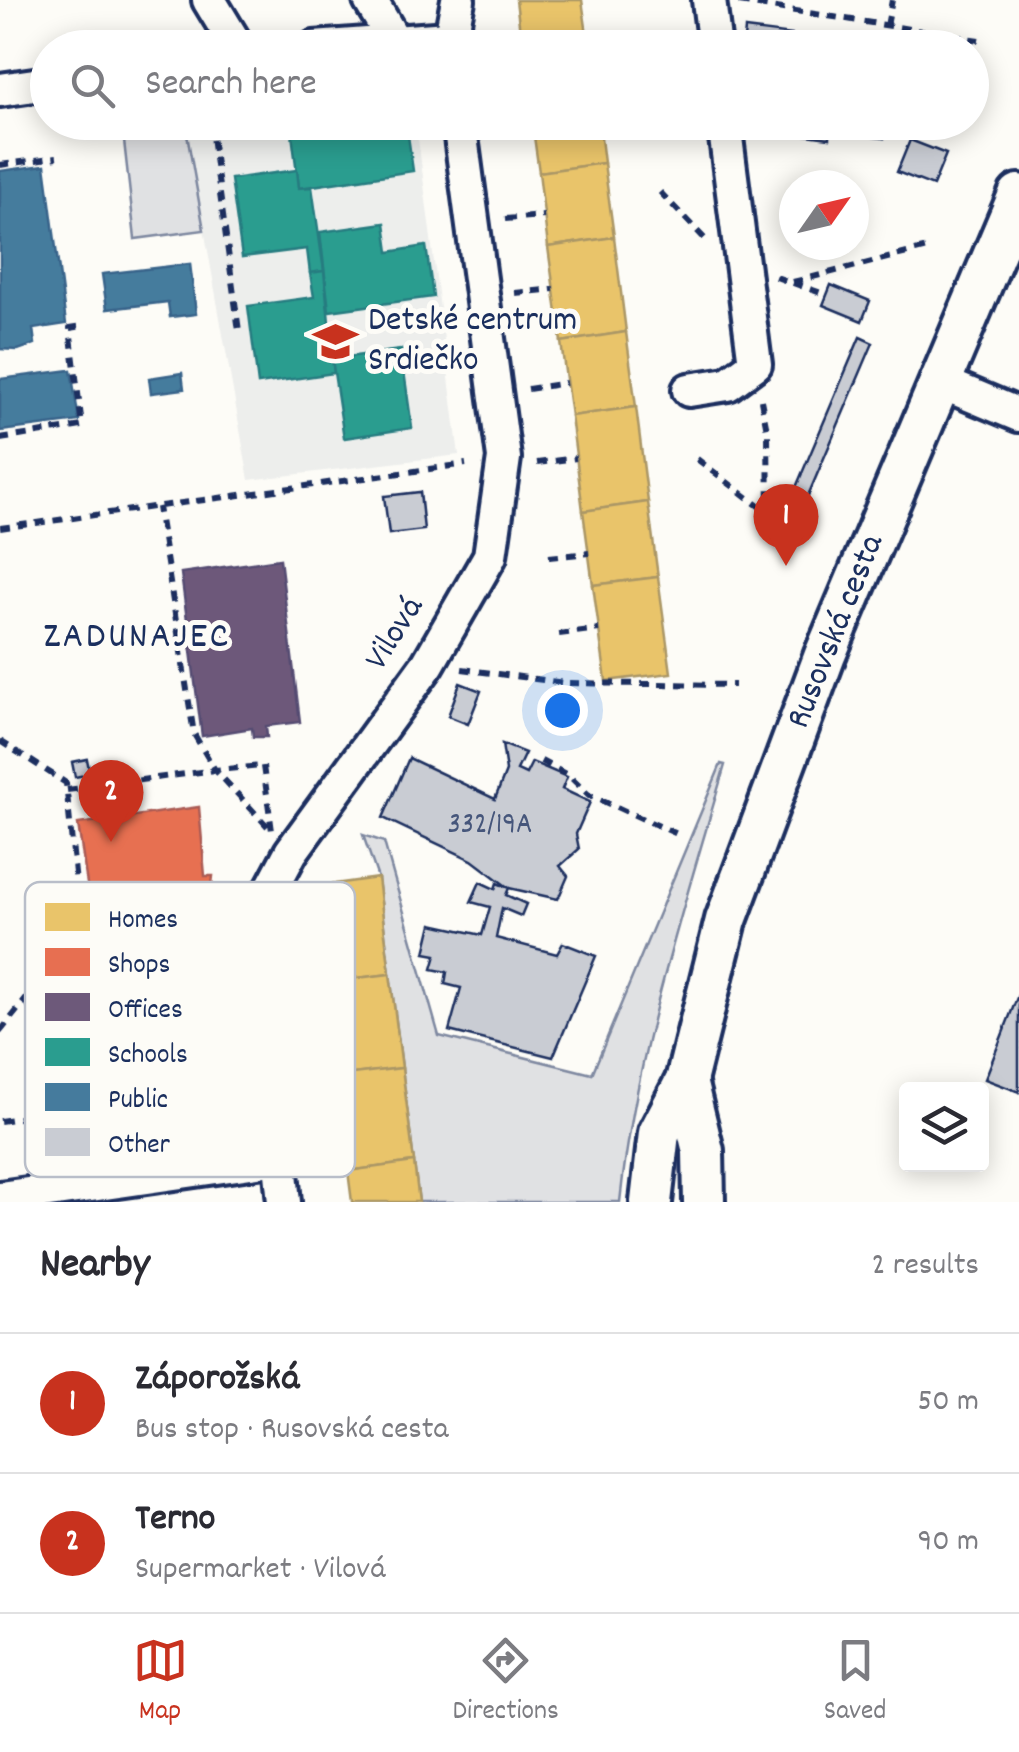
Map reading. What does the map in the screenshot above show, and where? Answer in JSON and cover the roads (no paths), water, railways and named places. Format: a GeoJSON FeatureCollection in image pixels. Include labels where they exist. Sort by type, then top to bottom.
{"type":"FeatureCollection","features":[{"type":"Feature","properties":{"kind":"street"},"geometry":{"type":"LineString","coordinates":[[210,0],[228,30]]}},
{"type":"Feature","properties":{"kind":"street"},"geometry":{"type":"LineString","coordinates":[[370,0],[388,30]]}},
{"type":"Feature","properties":{"kind":"street"},"geometry":{"type":"LineString","coordinates":[[452,30],[458,0]]}},
{"type":"Feature","properties":{"kind":"street"},"geometry":{"type":"LineString","coordinates":[[710,0],[713,30]]}},
{"type":"Feature","properties":{"kind":"street"},"geometry":{"type":"LineString","coordinates":[[0,90],[30,86]]}},
{"type":"Feature","properties":{"kind":"street","name":"Vilová"},"geometry":{"type":"LineString","coordinates":[[275,882],[291,852],[428,664],[490,556],[504,458],[461,140]]}},
{"type":"Feature","properties":{"kind":"street"},"geometry":{"type":"LineString","coordinates":[[689,390],[728,384],[755,364],[726,140]]}},
{"type":"Feature","properties":{"kind":"street","name":"Rusovská cesta"},"geometry":{"type":"LineString","coordinates":[[651,1202],[659,1133],[686,1082],[726,920],[825,655],[1019,194]]}},
{"type":"Feature","properties":{"kind":"street"},"geometry":{"type":"LineString","coordinates":[[940,382],[1019,414]]}},
{"type":"Feature","properties":{"kind":"street","name":"Rusovská cesta"},"geometry":{"type":"LineString","coordinates":[[686,1082],[703,1150],[704,1202]]}},
{"type":"Feature","properties":{"kind":"street"},"geometry":{"type":"LineString","coordinates":[[0,1198],[146,1177]]}},
{"type":"Feature","properties":{"kind":"street","name":"Vilová"},"geometry":{"type":"LineString","coordinates":[[281,1177],[284,1202]]}},
{"type":"Feature","properties":{"kind":"place","name":"Detské centrum Srdiečko"},"geometry":{"type":"Point","coordinates":[335,342]}},
{"type":"Feature","properties":{"kind":"place","name":"Záporožská"},"geometry":{"type":"Point","coordinates":[786,566]}},
{"type":"Feature","properties":{"kind":"place","name":"Terno"},"geometry":{"type":"Point","coordinates":[111,842]}},
{"type":"Feature","properties":{"kind":"district","name":"ZADUNAJEC"},"geometry":{"type":"Point","coordinates":[137,638]}}]}
